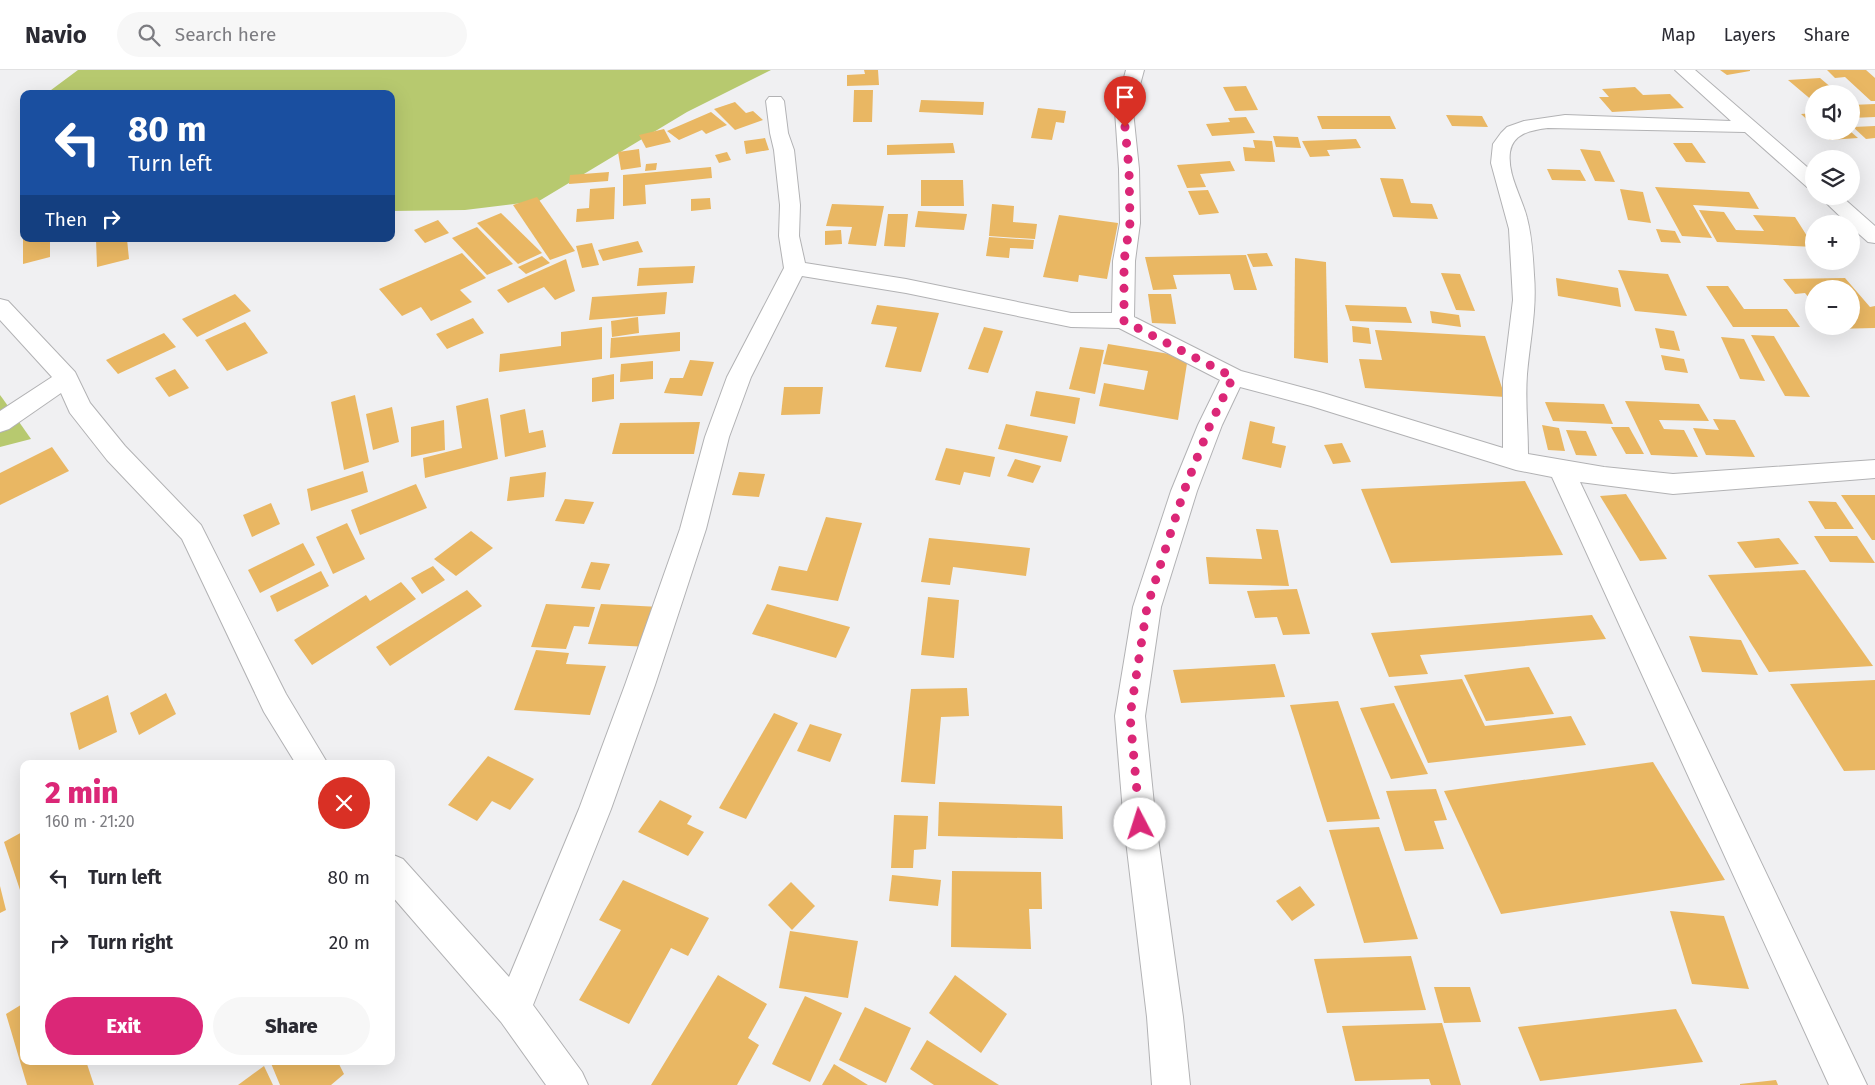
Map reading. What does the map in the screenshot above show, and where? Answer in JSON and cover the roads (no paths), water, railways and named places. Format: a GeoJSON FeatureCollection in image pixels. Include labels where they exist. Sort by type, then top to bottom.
{"type":"FeatureCollection","features":[{"type":"Feature","properties":{"kind":"street"},"geometry":{"type":"LineString","coordinates":[[1124,321],[1124,261],[1130,223],[1129,169],[1124,110],[1135,70]]}},
{"type":"Feature","properties":{"kind":"street"},"geometry":{"type":"LineString","coordinates":[[1684,70],[1805,175]]}},
{"type":"Feature","properties":{"kind":"street"},"geometry":{"type":"LineString","coordinates":[[514,1009],[595,809],[640,685],[694,529],[717,437],[739,377],[795,268],[789,236],[790,205],[785,159],[775,101]]}},
{"type":"Feature","properties":{"kind":"street"},"geometry":{"type":"LineString","coordinates":[[1516,461],[1515,381],[1523,322],[1524,275],[1519,222],[1503,174],[1500,156],[1503,143],[1515,131],[1534,124],[1565,121],[1749,127]]}},
{"type":"Feature","properties":{"kind":"street"},"geometry":{"type":"LineString","coordinates":[[1839,205],[1875,237]]}},
{"type":"Feature","properties":{"kind":"street"},"geometry":{"type":"LineString","coordinates":[[795,268],[906,286],[1071,320],[1124,321],[1233,377],[1315,399],[1516,461],[1604,477],[1673,484],[1875,469]]}},
{"type":"Feature","properties":{"kind":"street"},"geometry":{"type":"LineString","coordinates":[[0,306],[67,378],[79,407],[116,453],[192,532],[275,703],[311,760]]}},
{"type":"Feature","properties":{"kind":"street"},"geometry":{"type":"LineString","coordinates":[[1171,1085],[1166,1017],[1140,824],[1130,716],[1147,607],[1184,491],[1210,425],[1233,377]]}},
{"type":"Feature","properties":{"kind":"street"},"geometry":{"type":"LineString","coordinates":[[0,423],[67,378]]}},
{"type":"Feature","properties":{"kind":"street"},"geometry":{"type":"LineString","coordinates":[[1561,469],[1848,1085]]}},
{"type":"Feature","properties":{"kind":"street"},"geometry":{"type":"LineString","coordinates":[[395,874],[514,1009],[569,1085]]}}]}
